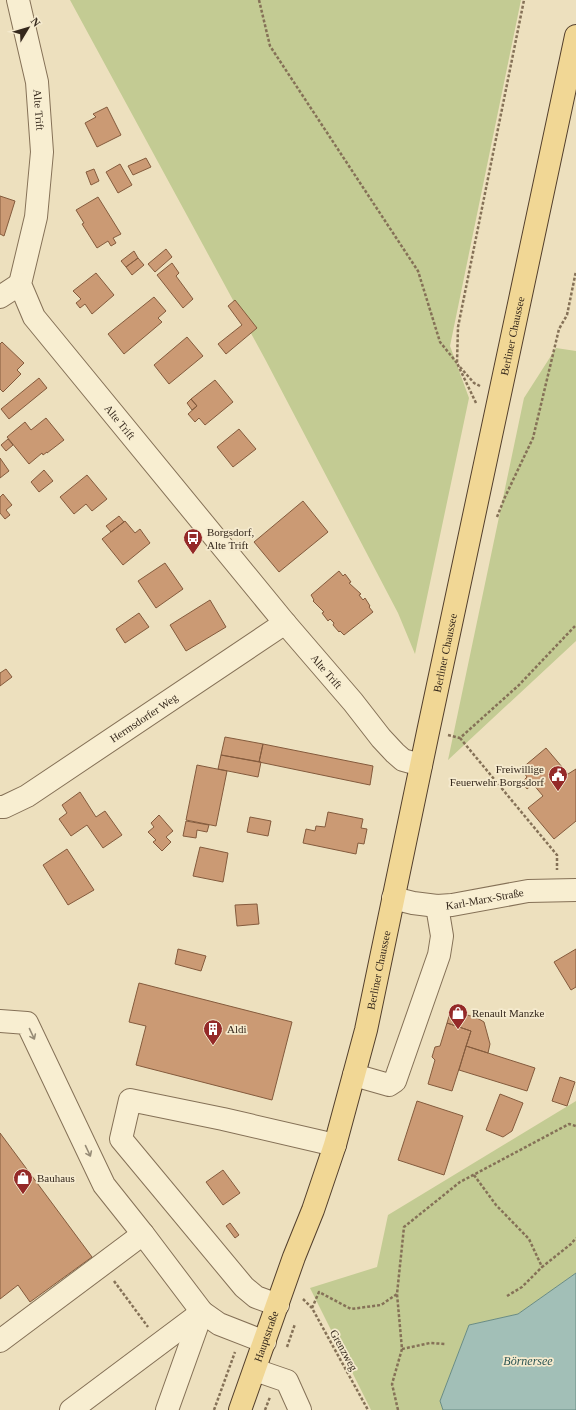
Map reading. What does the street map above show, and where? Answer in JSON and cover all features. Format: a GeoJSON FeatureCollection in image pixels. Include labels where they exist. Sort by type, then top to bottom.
{"type":"FeatureCollection","features":[{"type":"Feature","properties":{"kind":"main road","name":"Berliner Chaussee"},"geometry":{"type":"LineString","coordinates":[[292,1264],[313,1210],[335,1145],[366,1030],[576,36]]}},
{"type":"Feature","properties":{"kind":"main road","name":"Hauptstraße"},"geometry":{"type":"LineString","coordinates":[[240,1410],[292,1264]]}},
{"type":"Feature","properties":{"kind":"street","name":"Alte Trift"},"geometry":{"type":"LineString","coordinates":[[18,0],[37,82],[42,152],[36,217],[20,284],[34,317],[285,623],[354,702],[381,738],[395,754],[403,760],[421,765]]}},
{"type":"Feature","properties":{"kind":"street"},"geometry":{"type":"LineString","coordinates":[[0,297],[20,284]]}},
{"type":"Feature","properties":{"kind":"street","name":"Hermsdorfer Weg"},"geometry":{"type":"LineString","coordinates":[[0,807],[4,807],[27,796],[285,623]]}},
{"type":"Feature","properties":{"kind":"street","name":"Karl-Marx-Straße"},"geometry":{"type":"LineString","coordinates":[[393,898],[413,903],[437,906],[452,905],[528,891],[566,890]]}},
{"type":"Feature","properties":{"kind":"street"},"geometry":{"type":"LineString","coordinates":[[354,1075],[389,1086],[395,1081],[440,955],[442,936],[437,906]]}},
{"type":"Feature","properties":{"kind":"street"},"geometry":{"type":"LineString","coordinates":[[0,1021],[27,1023],[104,1185],[202,1312],[219,1324],[264,1342]]}},
{"type":"Feature","properties":{"kind":"street"},"geometry":{"type":"LineString","coordinates":[[278,1305],[256,1297],[244,1287],[121,1140],[130,1100],[223,1119],[335,1145]]}},
{"type":"Feature","properties":{"kind":"street"},"geometry":{"type":"LineString","coordinates":[[0,1341],[143,1234]]}},
{"type":"Feature","properties":{"kind":"street"},"geometry":{"type":"LineString","coordinates":[[71,1410],[202,1312]]}},
{"type":"Feature","properties":{"kind":"street"},"geometry":{"type":"LineString","coordinates":[[167,1410],[202,1312]]}},
{"type":"Feature","properties":{"kind":"street"},"geometry":{"type":"LineString","coordinates":[[255,1370],[287,1381],[300,1410]]}},
{"type":"Feature","properties":{"kind":"path"},"geometry":{"type":"LineString","coordinates":[[259,0],[270,46],[418,271],[440,342],[474,384],[499,395]]}},
{"type":"Feature","properties":{"kind":"path"},"geometry":{"type":"LineString","coordinates":[[477,406],[457,363],[458,327],[524,0]]}},
{"type":"Feature","properties":{"kind":"path"},"geometry":{"type":"LineString","coordinates":[[497,518],[505,497],[533,438],[559,329],[567,315],[576,271]]}},
{"type":"Feature","properties":{"kind":"path"},"geometry":{"type":"LineString","coordinates":[[460,738],[519,685],[576,625]]}},
{"type":"Feature","properties":{"kind":"path"},"geometry":{"type":"LineString","coordinates":[[446,735],[460,738],[557,855],[566,890]]}},
{"type":"Feature","properties":{"kind":"path"},"geometry":{"type":"LineString","coordinates":[[398,1410],[392,1384],[402,1349],[397,1294],[404,1227],[460,1182],[569,1124],[576,1126]]}},
{"type":"Feature","properties":{"kind":"path"},"geometry":{"type":"LineString","coordinates":[[474,1175],[496,1205],[529,1239],[542,1267]]}},
{"type":"Feature","properties":{"kind":"path"},"geometry":{"type":"LineString","coordinates":[[507,1296],[522,1287],[542,1267],[571,1244],[576,1238]]}},
{"type":"Feature","properties":{"kind":"path"},"geometry":{"type":"LineString","coordinates":[[102,1265],[160,1343]]}},
{"type":"Feature","properties":{"kind":"path"},"geometry":{"type":"LineString","coordinates":[[312,1308],[319,1292],[351,1309],[381,1305],[397,1294]]}},
{"type":"Feature","properties":{"kind":"path","name":"Grenzweg"},"geometry":{"type":"LineString","coordinates":[[303,1300],[312,1308],[368,1410]]}},
{"type":"Feature","properties":{"kind":"path"},"geometry":{"type":"LineString","coordinates":[[265,1410],[296,1322]]}},
{"type":"Feature","properties":{"kind":"path"},"geometry":{"type":"LineString","coordinates":[[214,1410],[242,1333]]}},
{"type":"Feature","properties":{"kind":"path"},"geometry":{"type":"LineString","coordinates":[[402,1349],[430,1343],[446,1344]]}},
{"type":"Feature","properties":{"kind":"green space"},"geometry":{"type":"Polygon","coordinates":[[[70,0],[521,0],[450,346],[469,398],[415,654],[398,613],[265,359],[70,0]]]}},
{"type":"Feature","properties":{"kind":"green space"},"geometry":{"type":"Polygon","coordinates":[[[556,348],[576,351],[576,641],[448,760],[524,398],[556,348]]]}},
{"type":"Feature","properties":{"kind":"green space"},"geometry":{"type":"Polygon","coordinates":[[[576,1101],[576,1273],[518,1314],[469,1325],[440,1401],[443,1410],[371,1410],[310,1288],[377,1267],[388,1215],[576,1101]]]}},
{"type":"Feature","properties":{"kind":"water","name":"Börnersee"},"geometry":{"type":"Polygon","coordinates":[[[576,1273],[576,1410],[443,1410],[440,1401],[469,1325],[518,1314],[576,1273]]]}},
{"type":"Feature","properties":{"kind":"building"},"geometry":{"type":"Polygon","coordinates":[[[107,107],[121,135],[97,147],[85,123],[96,117],[93,114],[107,107]]]}},
{"type":"Feature","properties":{"kind":"building"},"geometry":{"type":"Polygon","coordinates":[[[146,158],[151,167],[133,175],[128,166],[146,158]]]}},
{"type":"Feature","properties":{"kind":"building"},"geometry":{"type":"Polygon","coordinates":[[[120,164],[132,185],[118,193],[106,172],[120,164]]]}},
{"type":"Feature","properties":{"kind":"building"},"geometry":{"type":"Polygon","coordinates":[[[94,169],[99,181],[91,185],[86,172],[94,169]]]}},
{"type":"Feature","properties":{"kind":"building"},"geometry":{"type":"Polygon","coordinates":[[[0,196],[15,201],[4,236],[0,234],[0,196]]]}},
{"type":"Feature","properties":{"kind":"building"},"geometry":{"type":"Polygon","coordinates":[[[98,197],[121,234],[113,238],[116,243],[111,246],[108,241],[97,248],[82,224],[84,223],[76,210],[98,197]]]}},
{"type":"Feature","properties":{"kind":"building"},"geometry":{"type":"Polygon","coordinates":[[[166,249],[172,257],[155,272],[148,264],[166,249]]]}},
{"type":"Feature","properties":{"kind":"building"},"geometry":{"type":"Polygon","coordinates":[[[134,251],[138,258],[126,267],[121,261],[134,251]]]}},
{"type":"Feature","properties":{"kind":"building"},"geometry":{"type":"Polygon","coordinates":[[[138,258],[144,265],[132,275],[126,267],[138,258]]]}},
{"type":"Feature","properties":{"kind":"building"},"geometry":{"type":"Polygon","coordinates":[[[172,263],[179,273],[176,276],[193,299],[183,308],[157,275],[172,263]]]}},
{"type":"Feature","properties":{"kind":"building"},"geometry":{"type":"Polygon","coordinates":[[[96,273],[114,295],[92,314],[85,304],[80,308],[76,303],[81,299],[73,291],[96,273]]]}},
{"type":"Feature","properties":{"kind":"building"},"geometry":{"type":"Polygon","coordinates":[[[154,297],[166,311],[158,318],[162,322],[124,354],[108,334],[154,297]]]}},
{"type":"Feature","properties":{"kind":"building"},"geometry":{"type":"Polygon","coordinates":[[[235,300],[257,328],[226,354],[218,344],[242,325],[228,306],[235,300]]]}},
{"type":"Feature","properties":{"kind":"building"},"geometry":{"type":"Polygon","coordinates":[[[187,337],[203,356],[169,384],[154,365],[187,337]]]}},
{"type":"Feature","properties":{"kind":"building"},"geometry":{"type":"Polygon","coordinates":[[[2,342],[24,363],[17,370],[21,374],[3,392],[0,389],[0,344],[2,342]]]}},
{"type":"Feature","properties":{"kind":"building"},"geometry":{"type":"Polygon","coordinates":[[[39,378],[47,388],[9,419],[1,409],[39,378]]]}},
{"type":"Feature","properties":{"kind":"building"},"geometry":{"type":"Polygon","coordinates":[[[215,380],[233,402],[205,425],[199,418],[195,422],[188,414],[197,406],[191,399],[215,380]]]}},
{"type":"Feature","properties":{"kind":"building"},"geometry":{"type":"Polygon","coordinates":[[[191,399],[197,406],[192,410],[187,403],[191,399]]]}},
{"type":"Feature","properties":{"kind":"building"},"geometry":{"type":"Polygon","coordinates":[[[46,418],[64,440],[47,453],[43,455],[42,453],[29,464],[7,437],[25,422],[31,430],[46,418]]]}},
{"type":"Feature","properties":{"kind":"building"},"geometry":{"type":"Polygon","coordinates":[[[239,429],[256,449],[233,467],[217,447],[239,429]]]}},
{"type":"Feature","properties":{"kind":"building"},"geometry":{"type":"Polygon","coordinates":[[[8,439],[13,445],[6,451],[1,445],[8,439]]]}},
{"type":"Feature","properties":{"kind":"building"},"geometry":{"type":"Polygon","coordinates":[[[0,458],[9,471],[0,478],[0,458]]]}},
{"type":"Feature","properties":{"kind":"building"},"geometry":{"type":"Polygon","coordinates":[[[44,470],[53,481],[39,492],[31,482],[44,470]]]}},
{"type":"Feature","properties":{"kind":"building"},"geometry":{"type":"Polygon","coordinates":[[[87,475],[107,499],[92,511],[86,504],[74,514],[60,497],[87,475]]]}},
{"type":"Feature","properties":{"kind":"building"},"geometry":{"type":"Polygon","coordinates":[[[3,494],[12,505],[6,510],[10,515],[5,519],[0,513],[0,497],[3,494]]]}},
{"type":"Feature","properties":{"kind":"building"},"geometry":{"type":"Polygon","coordinates":[[[303,501],[328,532],[279,572],[254,542],[303,501]]]}},
{"type":"Feature","properties":{"kind":"building"},"geometry":{"type":"Polygon","coordinates":[[[119,516],[124,522],[111,532],[106,526],[119,516]]]}},
{"type":"Feature","properties":{"kind":"building"},"geometry":{"type":"Polygon","coordinates":[[[125,521],[135,533],[140,529],[150,543],[123,565],[102,539],[125,521]]]}},
{"type":"Feature","properties":{"kind":"building"},"geometry":{"type":"Polygon","coordinates":[[[165,563],[183,589],[156,608],[138,581],[165,563]]]}},
{"type":"Feature","properties":{"kind":"building"},"geometry":{"type":"Polygon","coordinates":[[[339,571],[343,576],[345,574],[351,582],[349,583],[361,594],[359,595],[363,600],[365,598],[373,612],[344,635],[340,631],[339,632],[330,619],[328,621],[322,613],[324,612],[313,601],[314,600],[311,595],[339,571]]]}},
{"type":"Feature","properties":{"kind":"building"},"geometry":{"type":"Polygon","coordinates":[[[210,600],[226,627],[186,651],[170,625],[210,600]]]}},
{"type":"Feature","properties":{"kind":"building"},"geometry":{"type":"Polygon","coordinates":[[[139,613],[149,627],[125,643],[116,629],[139,613]]]}},
{"type":"Feature","properties":{"kind":"building"},"geometry":{"type":"Polygon","coordinates":[[[6,669],[12,677],[0,686],[0,673],[6,669]]]}},
{"type":"Feature","properties":{"kind":"building"},"geometry":{"type":"Polygon","coordinates":[[[225,737],[263,744],[259,762],[221,755],[225,737]]]}},
{"type":"Feature","properties":{"kind":"building"},"geometry":{"type":"Polygon","coordinates":[[[263,744],[373,766],[370,785],[259,762],[263,744]]]}},
{"type":"Feature","properties":{"kind":"building","name":"Freiwillige Feuerwehr Borgsdorf"},"geometry":{"type":"Polygon","coordinates":[[[546,748],[568,774],[576,769],[576,821],[554,839],[528,808],[543,796],[533,784],[527,789],[522,782],[527,777],[521,769],[546,748]]]}},
{"type":"Feature","properties":{"kind":"building"},"geometry":{"type":"Polygon","coordinates":[[[221,755],[261,762],[258,777],[218,769],[221,755]]]}},
{"type":"Feature","properties":{"kind":"building"},"geometry":{"type":"Polygon","coordinates":[[[197,765],[227,771],[216,826],[186,820],[197,765]]]}},
{"type":"Feature","properties":{"kind":"building"},"geometry":{"type":"Polygon","coordinates":[[[80,792],[96,817],[105,811],[122,835],[103,848],[87,825],[71,836],[59,819],[67,813],[62,805],[80,792]]]}},
{"type":"Feature","properties":{"kind":"building"},"geometry":{"type":"Polygon","coordinates":[[[328,812],[363,819],[361,828],[367,829],[364,844],[358,843],[356,854],[303,843],[306,829],[315,831],[316,826],[325,827],[328,812]]]}},
{"type":"Feature","properties":{"kind":"building"},"geometry":{"type":"Polygon","coordinates":[[[159,815],[173,831],[166,837],[171,842],[162,851],[153,842],[156,840],[148,832],[154,827],[151,823],[159,815]]]}},
{"type":"Feature","properties":{"kind":"building"},"geometry":{"type":"Polygon","coordinates":[[[250,817],[271,821],[268,836],[247,832],[250,817]]]}},
{"type":"Feature","properties":{"kind":"building"},"geometry":{"type":"Polygon","coordinates":[[[186,821],[209,825],[207,832],[197,830],[196,838],[183,836],[186,821]]]}},
{"type":"Feature","properties":{"kind":"building"},"geometry":{"type":"Polygon","coordinates":[[[200,847],[228,853],[223,882],[193,876],[200,847]]]}},
{"type":"Feature","properties":{"kind":"building"},"geometry":{"type":"Polygon","coordinates":[[[67,849],[94,890],[68,905],[43,865],[67,849]]]}},
{"type":"Feature","properties":{"kind":"building"},"geometry":{"type":"Polygon","coordinates":[[[257,904],[259,924],[237,926],[235,905],[257,904]]]}},
{"type":"Feature","properties":{"kind":"building"},"geometry":{"type":"Polygon","coordinates":[[[178,949],[206,956],[201,971],[175,964],[178,949]]]}},
{"type":"Feature","properties":{"kind":"building"},"geometry":{"type":"Polygon","coordinates":[[[576,949],[576,987],[571,990],[554,962],[576,949]]]}},
{"type":"Feature","properties":{"kind":"building","name":"Aldi"},"geometry":{"type":"Polygon","coordinates":[[[139,983],[292,1022],[272,1100],[136,1065],[146,1026],[129,1022],[139,983]]]}},
{"type":"Feature","properties":{"kind":"building"},"geometry":{"type":"Polygon","coordinates":[[[456,1011],[484,1022],[490,1044],[488,1053],[466,1046],[471,1031],[447,1023],[450,1013],[456,1011]]]}},
{"type":"Feature","properties":{"kind":"building"},"geometry":{"type":"Polygon","coordinates":[[[447,1023],[471,1031],[452,1091],[428,1084],[435,1060],[432,1057],[435,1047],[440,1046],[447,1023]]]}},
{"type":"Feature","properties":{"kind":"building"},"geometry":{"type":"Polygon","coordinates":[[[466,1046],[535,1068],[527,1091],[459,1070],[466,1046]]]}},
{"type":"Feature","properties":{"kind":"building"},"geometry":{"type":"Polygon","coordinates":[[[560,1077],[575,1082],[567,1106],[552,1101],[560,1077]]]}},
{"type":"Feature","properties":{"kind":"building"},"geometry":{"type":"Polygon","coordinates":[[[500,1094],[523,1103],[512,1131],[503,1137],[486,1130],[500,1094]]]}},
{"type":"Feature","properties":{"kind":"building"},"geometry":{"type":"Polygon","coordinates":[[[417,1101],[463,1116],[444,1175],[398,1160],[417,1101]]]}},
{"type":"Feature","properties":{"kind":"building","name":"Bauhaus"},"geometry":{"type":"Polygon","coordinates":[[[0,1133],[92,1257],[30,1302],[18,1285],[0,1299],[0,1133]]]}},
{"type":"Feature","properties":{"kind":"building"},"geometry":{"type":"Polygon","coordinates":[[[223,1170],[240,1193],[223,1205],[206,1182],[223,1170]]]}},
{"type":"Feature","properties":{"kind":"building"},"geometry":{"type":"Polygon","coordinates":[[[230,1223],[239,1235],[235,1238],[226,1226],[230,1223]]]}},
{"type":"Feature","properties":{"kind":"place","name":"Borgsdorf, Alte Trift"},"geometry":{"type":"Point","coordinates":[193,555]}},
{"type":"Feature","properties":{"kind":"place","name":"Freiwillige Feuerwehr Borgsdorf"},"geometry":{"type":"Point","coordinates":[558,792]}},
{"type":"Feature","properties":{"kind":"place","name":"Renault Manzke"},"geometry":{"type":"Point","coordinates":[458,1030]}},
{"type":"Feature","properties":{"kind":"place","name":"Aldi"},"geometry":{"type":"Point","coordinates":[213,1046]}},
{"type":"Feature","properties":{"kind":"place","name":"Bauhaus"},"geometry":{"type":"Point","coordinates":[23,1195]}}]}
